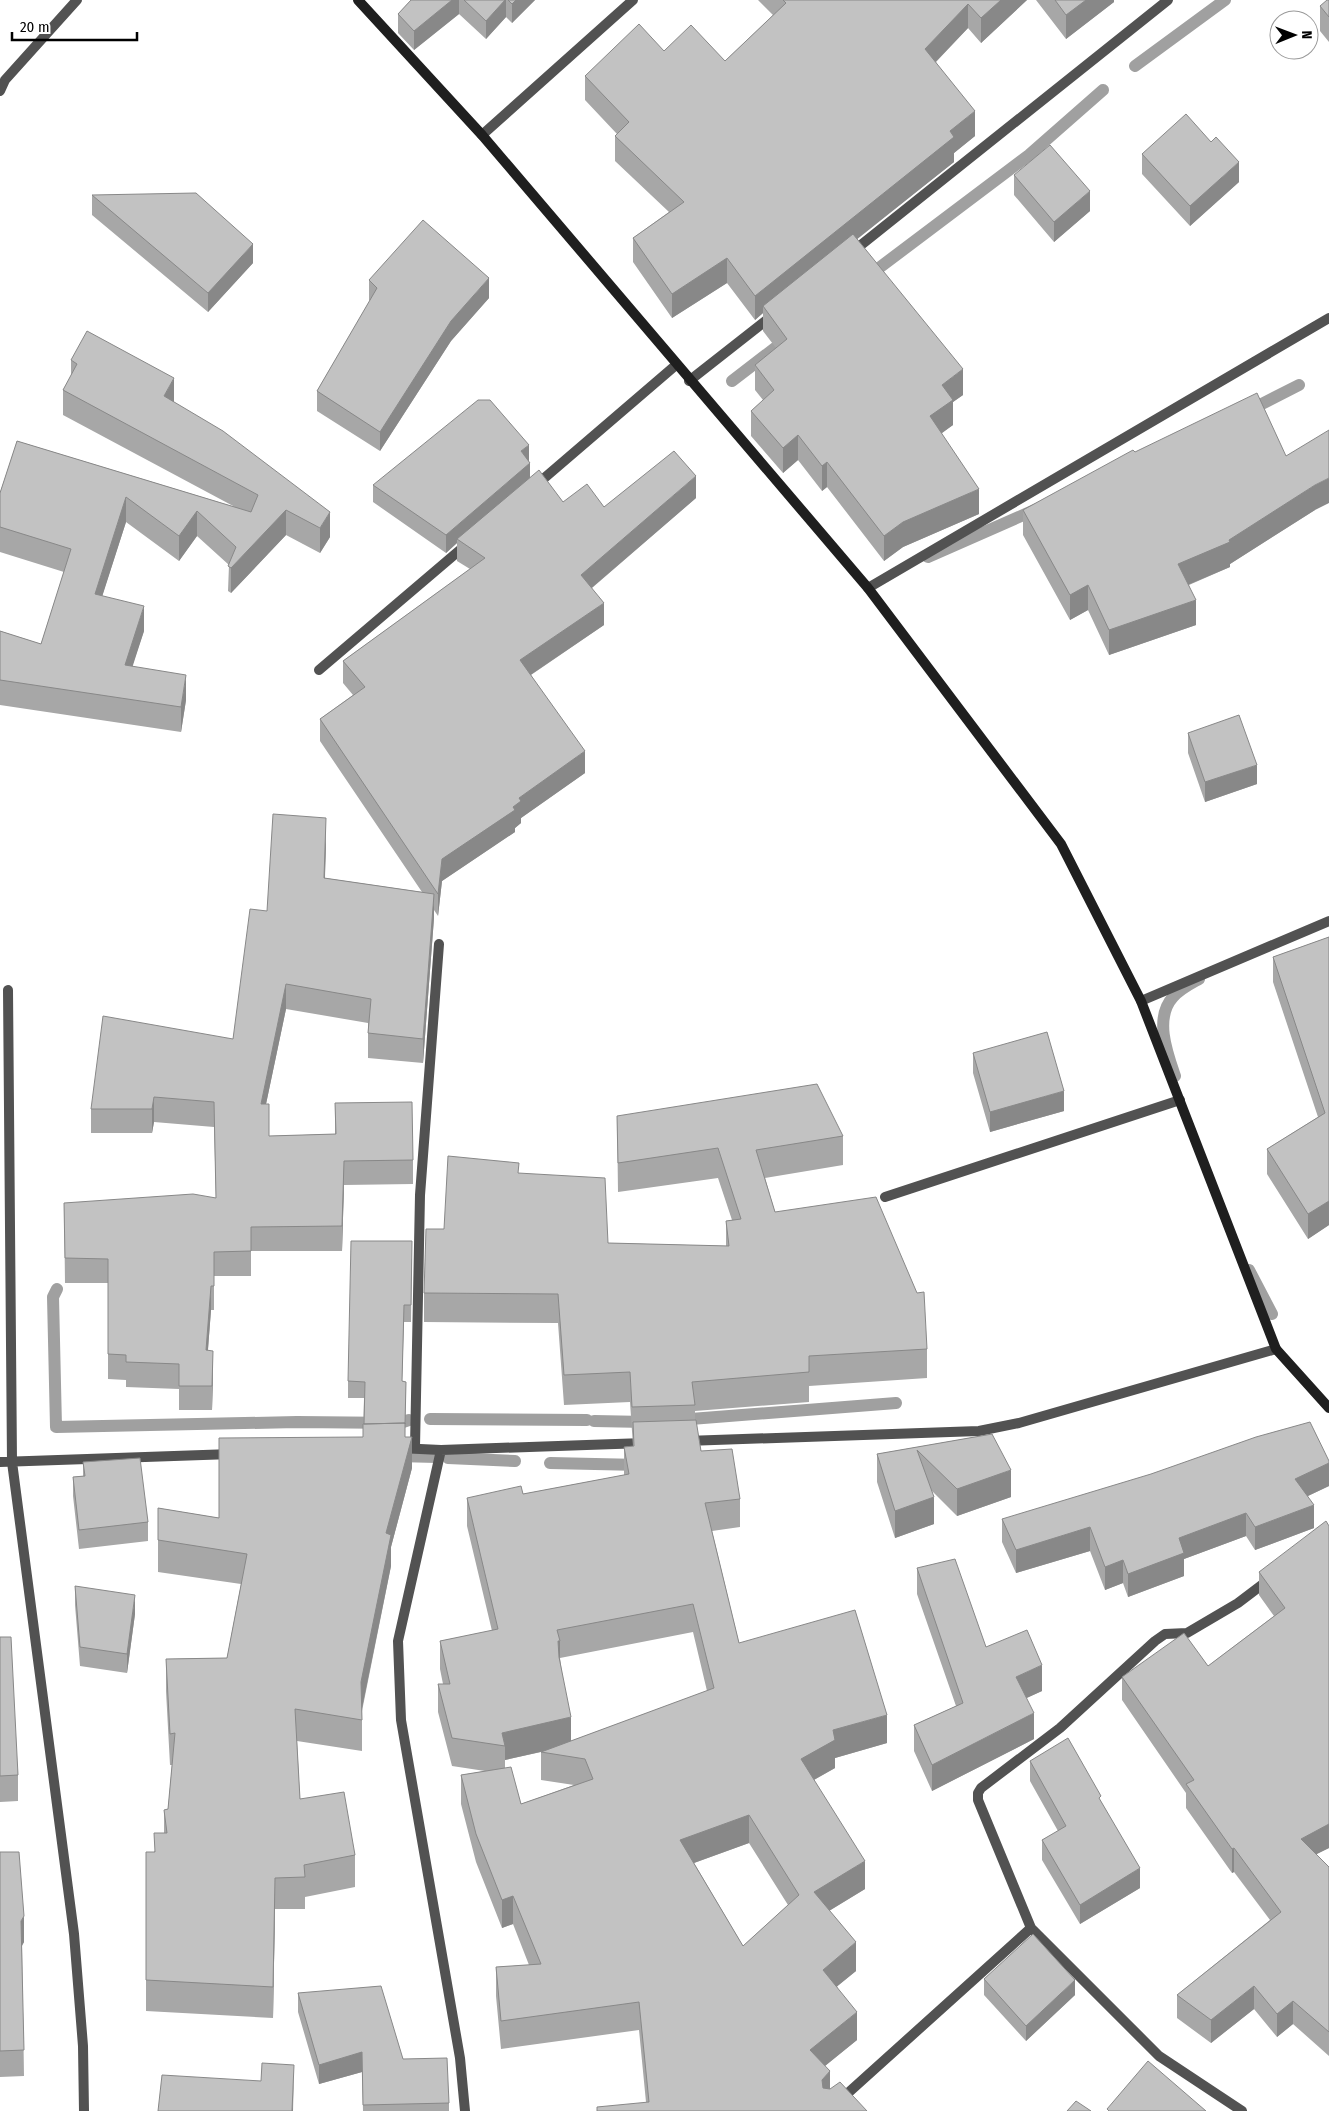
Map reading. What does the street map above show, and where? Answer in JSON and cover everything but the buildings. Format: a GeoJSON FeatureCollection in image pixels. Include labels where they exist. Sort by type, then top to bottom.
{"type":"FeatureCollection","features":[{"type":"Feature","properties":{"kind":"street"},"geometry":{"type":"LineString","coordinates":[[0,91],[5,80],[78,0]]}},
{"type":"Feature","properties":{"kind":"street"},"geometry":{"type":"LineString","coordinates":[[358,0],[482,135],[689,381],[868,588],[1061,844],[1141,1001],[1276,1349],[1329,1408]]}},
{"type":"Feature","properties":{"kind":"street"},"geometry":{"type":"LineString","coordinates":[[482,135],[634,0]]}},
{"type":"Feature","properties":{"kind":"street"},"geometry":{"type":"LineString","coordinates":[[844,258],[1168,0]]}},
{"type":"Feature","properties":{"kind":"street"},"geometry":{"type":"LineString","coordinates":[[689,381],[782,307]]}},
{"type":"Feature","properties":{"kind":"street"},"geometry":{"type":"LineString","coordinates":[[868,588],[1329,318]]}},
{"type":"Feature","properties":{"kind":"street"},"geometry":{"type":"LineString","coordinates":[[524,495],[676,365]]}},
{"type":"Feature","properties":{"kind":"street"},"geometry":{"type":"LineString","coordinates":[[320,670],[479,534]]}},
{"type":"Feature","properties":{"kind":"street"},"geometry":{"type":"LineString","coordinates":[[1141,1001],[1329,921]]}},
{"type":"Feature","properties":{"kind":"street"},"geometry":{"type":"LineString","coordinates":[[415,1447],[420,1195],[439,944]]}},
{"type":"Feature","properties":{"kind":"street"},"geometry":{"type":"LineString","coordinates":[[8,990],[12,1462],[74,1934],[83,2046],[84,2111]]}},
{"type":"Feature","properties":{"kind":"street"},"geometry":{"type":"LineString","coordinates":[[885,1197],[1180,1100]]}},
{"type":"Feature","properties":{"kind":"street"},"geometry":{"type":"LineString","coordinates":[[670,1442],[979,1431],[1019,1423],[1276,1349]]}},
{"type":"Feature","properties":{"kind":"street"},"geometry":{"type":"LineString","coordinates":[[386,1448],[415,1447],[441,1450],[650,1442]]}},
{"type":"Feature","properties":{"kind":"street"},"geometry":{"type":"LineString","coordinates":[[441,1450],[398,1641],[398,1678],[401,1720],[460,2058],[464,2111]]}},
{"type":"Feature","properties":{"kind":"street"},"geometry":{"type":"LineString","coordinates":[[0,1462],[238,1454]]}},
{"type":"Feature","properties":{"kind":"street"},"geometry":{"type":"LineString","coordinates":[[1242,2111],[1159,2056],[1031,1928],[978,1800],[978,1793],[981,1788],[1060,1728],[1155,1641],[1165,1634],[1187,1633],[1238,1603],[1282,1570]]}},
{"type":"Feature","properties":{"kind":"street"},"geometry":{"type":"LineString","coordinates":[[828,2111],[1031,1928]]}},
{"type":"Feature","properties":{"kind":"waterway"},"geometry":{"type":"LineString","coordinates":[[1135,66],[1225,0]]}},
{"type":"Feature","properties":{"kind":"waterway"},"geometry":{"type":"LineString","coordinates":[[867,277],[1029,155],[1103,90]]}},
{"type":"Feature","properties":{"kind":"waterway"},"geometry":{"type":"LineString","coordinates":[[732,381],[788,338]]}},
{"type":"Feature","properties":{"kind":"waterway"},"geometry":{"type":"LineString","coordinates":[[1248,411],[1299,385]]}},
{"type":"Feature","properties":{"kind":"waterway"},"geometry":{"type":"LineString","coordinates":[[928,557],[1037,509]]}},
{"type":"Feature","properties":{"kind":"waterway"},"geometry":{"type":"LineString","coordinates":[[1175,1076],[1164,1036],[1164,1015],[1167,1005],[1173,997],[1199,979]]}},
{"type":"Feature","properties":{"kind":"waterway"},"geometry":{"type":"LineString","coordinates":[[1249,1270],[1272,1314]]}},
{"type":"Feature","properties":{"kind":"waterway"},"geometry":{"type":"LineString","coordinates":[[57,1289],[53,1297],[56,1427],[297,1422],[400,1423],[409,1420]]}},
{"type":"Feature","properties":{"kind":"waterway"},"geometry":{"type":"LineString","coordinates":[[678,1420],[896,1403]]}},
{"type":"Feature","properties":{"kind":"waterway"},"geometry":{"type":"LineString","coordinates":[[430,1419],[587,1420]]}},
{"type":"Feature","properties":{"kind":"waterway"},"geometry":{"type":"LineString","coordinates":[[594,1421],[646,1422]]}},
{"type":"Feature","properties":{"kind":"waterway"},"geometry":{"type":"LineString","coordinates":[[397,1456],[437,1457]]}},
{"type":"Feature","properties":{"kind":"waterway"},"geometry":{"type":"LineString","coordinates":[[448,1458],[515,1461]]}},
{"type":"Feature","properties":{"kind":"waterway"},"geometry":{"type":"LineString","coordinates":[[550,1463],[640,1465]]}}]}
